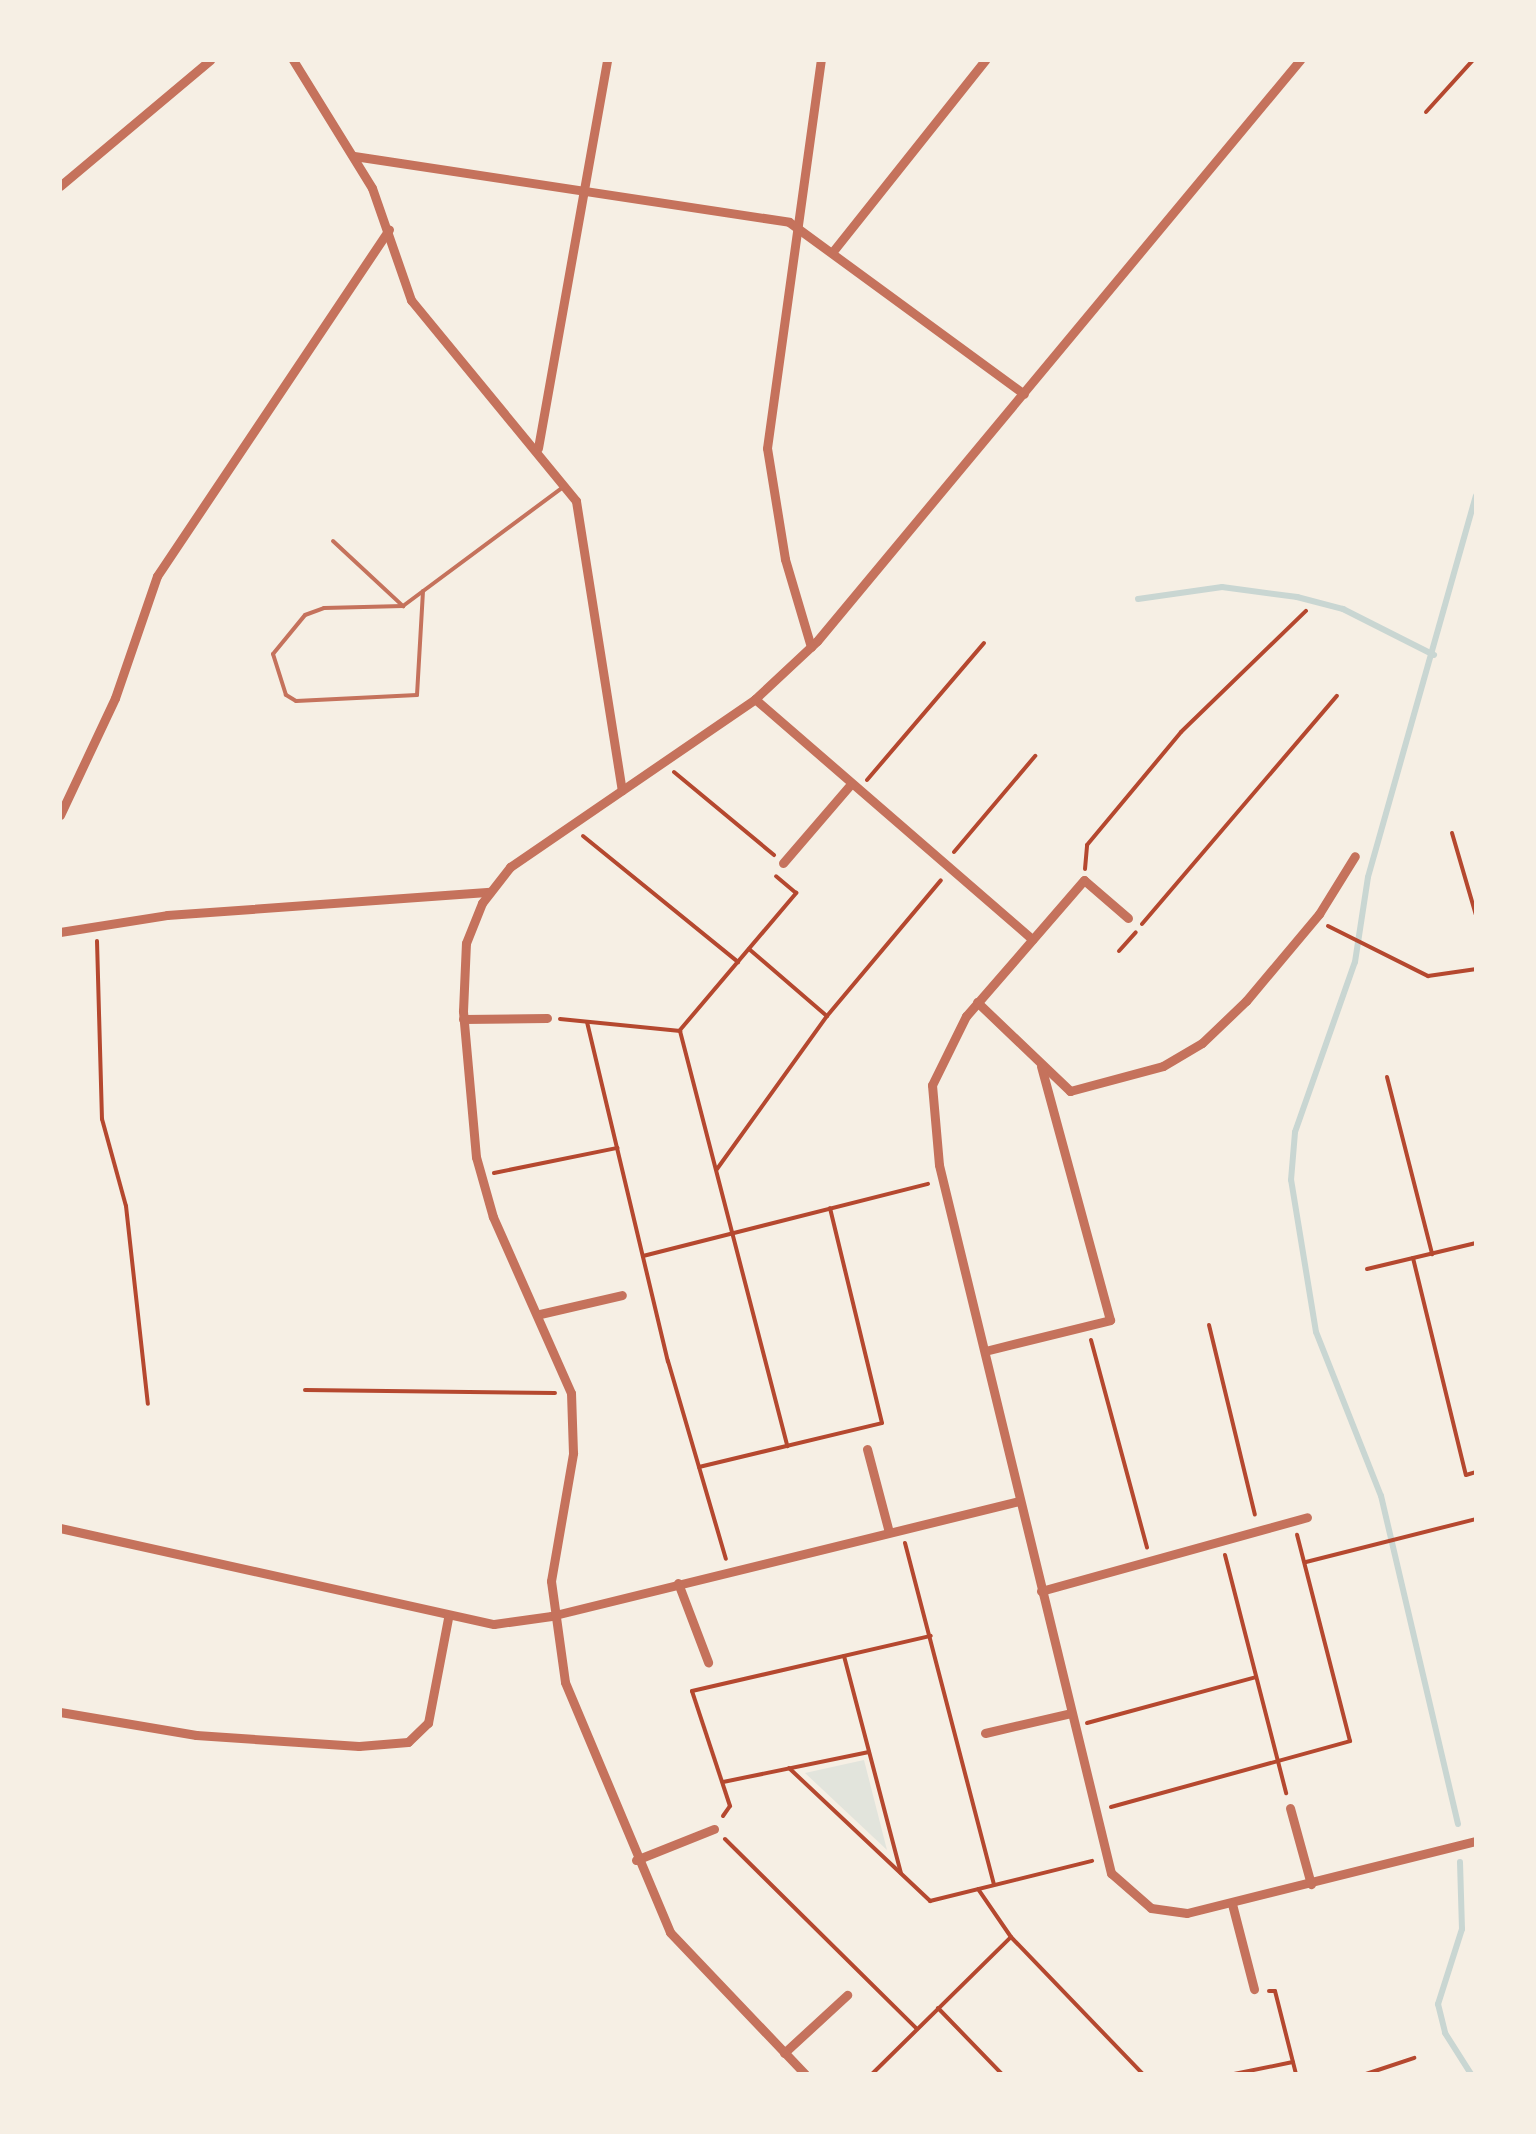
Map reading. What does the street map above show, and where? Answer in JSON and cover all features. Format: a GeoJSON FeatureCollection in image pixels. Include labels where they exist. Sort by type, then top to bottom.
{"type":"FeatureCollection","features":[{"type":"Feature","properties":{"kind":"street"},"geometry":{"type":"LineString","coordinates":[[60,186],[210,60]]}},
{"type":"Feature","properties":{"kind":"street"},"geometry":{"type":"LineString","coordinates":[[293,60],[354,156],[389,229],[412,300],[538,448],[566,485],[582,517],[622,790]]}},
{"type":"Feature","properties":{"kind":"street"},"geometry":{"type":"LineString","coordinates":[[538,448],[607,60]]}},
{"type":"Feature","properties":{"kind":"street"},"geometry":{"type":"LineString","coordinates":[[812,647],[785,559],[768,448],[821,60]]}},
{"type":"Feature","properties":{"kind":"street"},"geometry":{"type":"LineString","coordinates":[[834,250],[985,60]]}},
{"type":"Feature","properties":{"kind":"street"},"geometry":{"type":"LineString","coordinates":[[804,2074],[684,1950],[636,1860],[565,1682],[551,1616],[555,1539],[573,1453],[571,1393],[481,1176],[463,1018],[466,943],[490,892],[510,868],[755,699],[812,647],[1300,60]]}},
{"type":"Feature","properties":{"kind":"street"},"geometry":{"type":"LineString","coordinates":[[354,156],[585,189],[796,226],[834,250],[1024,394]]}},
{"type":"Feature","properties":{"kind":"street"},"geometry":{"type":"LineString","coordinates":[[60,815],[110,710],[157,576],[389,229]]}},
{"type":"Feature","properties":{"kind":"street"},"geometry":{"type":"LineString","coordinates":[[755,699],[1032,939]]}},
{"type":"Feature","properties":{"kind":"street"},"geometry":{"type":"LineString","coordinates":[[783,863],[854,787]]}},
{"type":"Feature","properties":{"kind":"street"},"geometry":{"type":"LineString","coordinates":[[977,1002],[1070,1091],[1188,1053],[1246,1001],[1315,919],[1354,856]]}},
{"type":"Feature","properties":{"kind":"street"},"geometry":{"type":"LineString","coordinates":[[1128,918],[1084,880],[977,1002],[944,1051],[932,1085],[942,1180],[1106,1858],[1121,1888],[1152,1908],[1187,1913],[1476,1841]]}},
{"type":"Feature","properties":{"kind":"street"},"geometry":{"type":"LineString","coordinates":[[60,932],[490,892]]}},
{"type":"Feature","properties":{"kind":"street"},"geometry":{"type":"LineString","coordinates":[[463,1018],[547,1018]]}},
{"type":"Feature","properties":{"kind":"street"},"geometry":{"type":"LineString","coordinates":[[985,1351],[1110,1320],[1040,1063]]}},
{"type":"Feature","properties":{"kind":"street"},"geometry":{"type":"LineString","coordinates":[[540,1314],[622,1296]]}},
{"type":"Feature","properties":{"kind":"street"},"geometry":{"type":"LineString","coordinates":[[867,1449],[890,1532]]}},
{"type":"Feature","properties":{"kind":"street"},"geometry":{"type":"LineString","coordinates":[[60,1528],[448,1618],[494,1624],[551,1616],[1019,1501]]}},
{"type":"Feature","properties":{"kind":"street"},"geometry":{"type":"LineString","coordinates":[[1041,1592],[1307,1517]]}},
{"type":"Feature","properties":{"kind":"street"},"geometry":{"type":"LineString","coordinates":[[678,1583],[708,1662]]}},
{"type":"Feature","properties":{"kind":"street"},"geometry":{"type":"LineString","coordinates":[[60,1712],[196,1735],[359,1746],[408,1742],[428,1723],[448,1618]]}},
{"type":"Feature","properties":{"kind":"street"},"geometry":{"type":"LineString","coordinates":[[984,1732],[1070,1713]]}},
{"type":"Feature","properties":{"kind":"street"},"geometry":{"type":"LineString","coordinates":[[1290,1808],[1311,1884]]}},
{"type":"Feature","properties":{"kind":"street"},"geometry":{"type":"LineString","coordinates":[[636,1860],[714,1828]]}},
{"type":"Feature","properties":{"kind":"street"},"geometry":{"type":"LineString","coordinates":[[1232,1904],[1254,1989]]}},
{"type":"Feature","properties":{"kind":"street"},"geometry":{"type":"LineString","coordinates":[[784,2054],[847,1994]]}},
{"type":"Feature","properties":{"kind":"lane"},"geometry":{"type":"LineString","coordinates":[[422,591],[417,695],[296,701],[286,695],[272,654],[305,616],[324,608],[402,606],[422,591],[566,485]]}},
{"type":"Feature","properties":{"kind":"lane"},"geometry":{"type":"LineString","coordinates":[[333,540],[402,606]]}},
{"type":"Feature","properties":{"kind":"path"},"geometry":{"type":"LineString","coordinates":[[1426,112],[1473,60]]}},
{"type":"Feature","properties":{"kind":"path"},"geometry":{"type":"LineString","coordinates":[[1084,880],[1087,845],[1130,793],[1181,732],[1306,612]]}},
{"type":"Feature","properties":{"kind":"path"},"geometry":{"type":"LineString","coordinates":[[854,787],[984,642]]}},
{"type":"Feature","properties":{"kind":"path"},"geometry":{"type":"LineString","coordinates":[[1119,951],[1337,696]]}},
{"type":"Feature","properties":{"kind":"path"},"geometry":{"type":"LineString","coordinates":[[716,1169],[827,1016],[1035,756]]}},
{"type":"Feature","properties":{"kind":"path"},"geometry":{"type":"LineString","coordinates":[[662,762],[783,863],[774,874],[796,893],[680,1030]]}},
{"type":"Feature","properties":{"kind":"path"},"geometry":{"type":"LineString","coordinates":[[569,825],[738,962]]}},
{"type":"Feature","properties":{"kind":"path"},"geometry":{"type":"LineString","coordinates":[[1452,833],[1476,915]]}},
{"type":"Feature","properties":{"kind":"path"},"geometry":{"type":"LineString","coordinates":[[1315,919],[1428,976],[1476,968]]}},
{"type":"Feature","properties":{"kind":"path"},"geometry":{"type":"LineString","coordinates":[[97,926],[102,1119],[126,1206],[148,1404]]}},
{"type":"Feature","properties":{"kind":"path"},"geometry":{"type":"LineString","coordinates":[[749,950],[827,1016]]}},
{"type":"Feature","properties":{"kind":"path"},"geometry":{"type":"LineString","coordinates":[[547,1018],[680,1030]]}},
{"type":"Feature","properties":{"kind":"path"},"geometry":{"type":"LineString","coordinates":[[587,1022],[698,1467],[730,1570]]}},
{"type":"Feature","properties":{"kind":"path"},"geometry":{"type":"LineString","coordinates":[[680,1030],[787,1446]]}},
{"type":"Feature","properties":{"kind":"path"},"geometry":{"type":"LineString","coordinates":[[1388,1077],[1432,1254]]}},
{"type":"Feature","properties":{"kind":"path"},"geometry":{"type":"LineString","coordinates":[[481,1176],[617,1148]]}},
{"type":"Feature","properties":{"kind":"path"},"geometry":{"type":"LineString","coordinates":[[643,1256],[942,1180]]}},
{"type":"Feature","properties":{"kind":"path"},"geometry":{"type":"LineString","coordinates":[[698,1467],[882,1423],[830,1208]]}},
{"type":"Feature","properties":{"kind":"path"},"geometry":{"type":"LineString","coordinates":[[1367,1270],[1476,1244]]}},
{"type":"Feature","properties":{"kind":"path"},"geometry":{"type":"LineString","coordinates":[[1413,1258],[1466,1475],[1476,1472]]}},
{"type":"Feature","properties":{"kind":"path"},"geometry":{"type":"LineString","coordinates":[[1209,1325],[1259,1530]]}},
{"type":"Feature","properties":{"kind":"path"},"geometry":{"type":"LineString","coordinates":[[1087,1326],[1150,1561]]}},
{"type":"Feature","properties":{"kind":"path"},"geometry":{"type":"LineString","coordinates":[[305,1390],[571,1393]]}},
{"type":"Feature","properties":{"kind":"path"},"geometry":{"type":"LineString","coordinates":[[1304,1562],[1476,1519]]}},
{"type":"Feature","properties":{"kind":"path"},"geometry":{"type":"LineString","coordinates":[[1095,1812],[1350,1741],[1292,1521]]}},
{"type":"Feature","properties":{"kind":"path"},"geometry":{"type":"LineString","coordinates":[[901,1529],[994,1885]]}},
{"type":"Feature","properties":{"kind":"path"},"geometry":{"type":"LineString","coordinates":[[1222,1541],[1290,1808]]}},
{"type":"Feature","properties":{"kind":"path"},"geometry":{"type":"LineString","coordinates":[[917,2029],[714,1828],[730,1806],[692,1691],[931,1636]]}},
{"type":"Feature","properties":{"kind":"path"},"geometry":{"type":"LineString","coordinates":[[844,1656],[901,1873]]}},
{"type":"Feature","properties":{"kind":"path"},"geometry":{"type":"LineString","coordinates":[[1074,1726],[1256,1678]]}},
{"type":"Feature","properties":{"kind":"path"},"geometry":{"type":"LineString","coordinates":[[722,1782],[869,1752]]}},
{"type":"Feature","properties":{"kind":"path"},"geometry":{"type":"LineString","coordinates":[[789,1768],[930,1901],[1106,1858]]}},
{"type":"Feature","properties":{"kind":"path"},"geometry":{"type":"LineString","coordinates":[[978,1889],[1011,1938],[1143,2074]]}},
{"type":"Feature","properties":{"kind":"path"},"geometry":{"type":"LineString","coordinates":[[872,2074],[1011,1938]]}},
{"type":"Feature","properties":{"kind":"path"},"geometry":{"type":"LineString","coordinates":[[1254,1989],[1275,1992],[1296,2074]]}},
{"type":"Feature","properties":{"kind":"path"},"geometry":{"type":"LineString","coordinates":[[938,2008],[1002,2074]]}},
{"type":"Feature","properties":{"kind":"path"},"geometry":{"type":"LineString","coordinates":[[1366,2074],[1414,2058]]}},
{"type":"Feature","properties":{"kind":"path"},"geometry":{"type":"LineString","coordinates":[[1234,2074],[1293,2062]]}},
{"type":"Feature","properties":{"kind":"shaded area"},"geometry":{"type":"Polygon","coordinates":[[[864,1760],[887,1850],[805,1773],[864,1760]]]}},
{"type":"Feature","properties":{"kind":"waterway"},"geometry":{"type":"LineString","coordinates":[[1458,1824],[1381,1496],[1316,1332],[1291,1180],[1295,1132],[1355,962],[1368,877],[1476,496]]}},
{"type":"Feature","properties":{"kind":"waterway"},"geometry":{"type":"LineString","coordinates":[[1138,599],[1222,587],[1297,597],[1343,609],[1434,655]]}},
{"type":"Feature","properties":{"kind":"waterway"},"geometry":{"type":"LineString","coordinates":[[1460,1862],[1462,1929],[1438,2004],[1445,2033],[1471,2074]]}}]}
